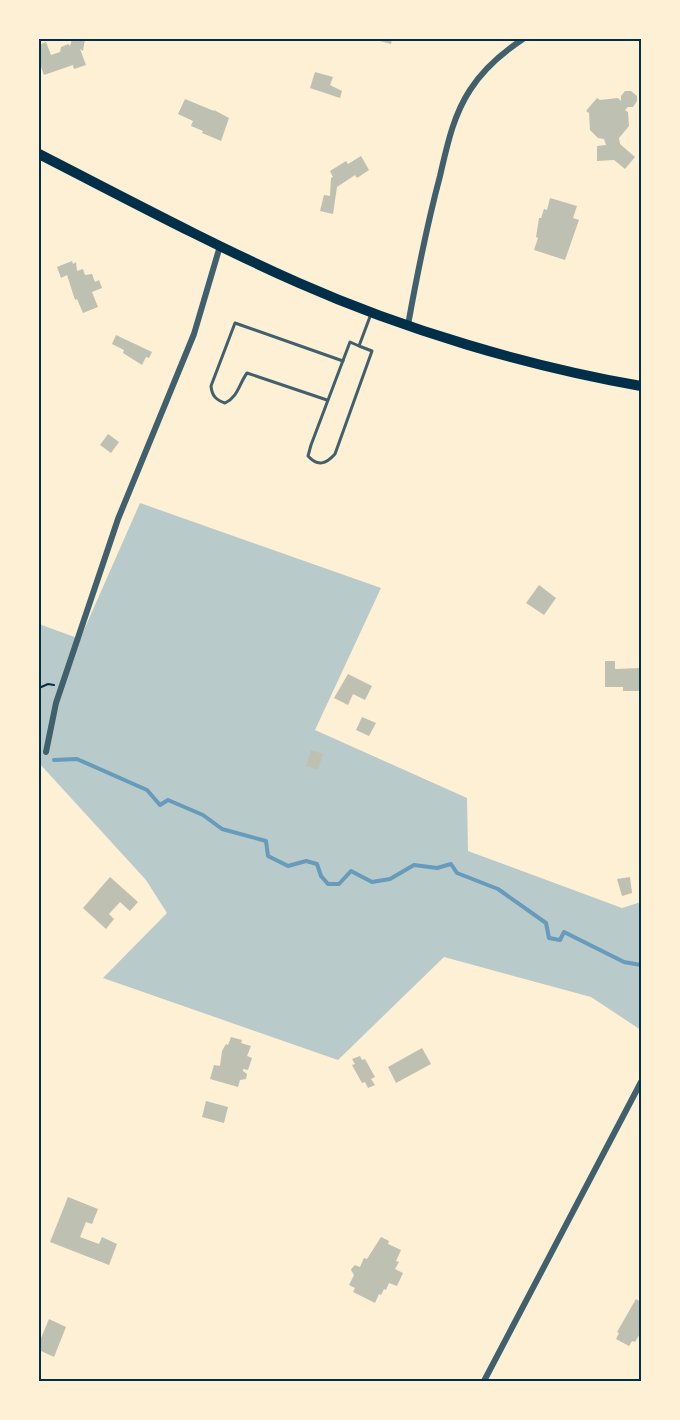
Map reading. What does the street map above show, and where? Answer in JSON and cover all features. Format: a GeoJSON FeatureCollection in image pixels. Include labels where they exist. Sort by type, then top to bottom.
{"type":"FeatureCollection","features":[{"type":"Feature","properties":{"kind":"main road"},"geometry":{"type":"LineString","coordinates":[[39,154],[299,283],[372,312],[541,365],[641,386]]}},
{"type":"Feature","properties":{"kind":"street"},"geometry":{"type":"LineString","coordinates":[[408,325],[435,193],[453,124],[469,91],[480,75],[507,50],[523,39]]}},
{"type":"Feature","properties":{"kind":"street"},"geometry":{"type":"LineString","coordinates":[[46,752],[56,703],[127,494],[194,334],[220,245]]}},
{"type":"Feature","properties":{"kind":"street"},"geometry":{"type":"LineString","coordinates":[[484,1381],[641,1082]]}},
{"type":"Feature","properties":{"kind":"lane"},"geometry":{"type":"LineString","coordinates":[[359,346],[372,312]]}},
{"type":"Feature","properties":{"kind":"lane"},"geometry":{"type":"LineString","coordinates":[[327,400],[247,373],[238,392],[225,404],[217,400],[212,393],[211,386],[235,323],[343,361]]}},
{"type":"Feature","properties":{"kind":"lane"},"geometry":{"type":"LineString","coordinates":[[350,342],[372,351],[335,454],[328,462],[321,464],[313,462],[308,456],[343,361],[350,342]]}},
{"type":"Feature","properties":{"kind":"path"},"geometry":{"type":"LineString","coordinates":[[39,688],[48,684],[62,686]]}},
{"type":"Feature","properties":{"kind":"shaded area"},"geometry":{"type":"Polygon","coordinates":[[[140,503],[381,588],[315,730],[467,798],[468,851],[622,908],[641,902],[641,1030],[591,997],[444,957],[338,1060],[103,978],[167,913],[146,880],[39,763],[39,624],[80,639],[140,503]]]}},
{"type":"Feature","properties":{"kind":"building"},"geometry":{"type":"Polygon","coordinates":[[[72,39],[85,39],[83,51],[80,49],[86,65],[74,69],[73,65],[44,75],[39,61],[39,45],[46,42],[51,55],[60,52],[61,47],[68,44],[70,46],[72,39]]]}},
{"type":"Feature","properties":{"kind":"building"},"geometry":{"type":"Polygon","coordinates":[[[373,39],[392,39],[391,44],[373,39]]]}},
{"type":"Feature","properties":{"kind":"building"},"geometry":{"type":"Polygon","coordinates":[[[315,72],[333,77],[330,85],[342,91],[340,98],[310,88],[315,72]]]}},
{"type":"Feature","properties":{"kind":"building"},"geometry":{"type":"Polygon","coordinates":[[[625,91],[631,91],[637,96],[637,101],[633,107],[625,110],[628,112],[629,126],[619,138],[620,144],[635,157],[625,169],[614,160],[597,161],[597,146],[606,145],[604,139],[598,138],[590,130],[589,113],[586,111],[597,98],[600,100],[618,98],[621,101],[621,96],[625,91]]]}},
{"type":"Feature","properties":{"kind":"building"},"geometry":{"type":"Polygon","coordinates":[[[185,99],[229,118],[221,141],[202,133],[203,131],[191,126],[193,121],[178,114],[185,99]]]}},
{"type":"Feature","properties":{"kind":"building"},"geometry":{"type":"Polygon","coordinates":[[[361,156],[369,170],[357,178],[355,175],[337,187],[333,214],[320,211],[324,195],[330,196],[331,178],[333,177],[330,171],[346,161],[348,164],[361,156]]]}},
{"type":"Feature","properties":{"kind":"building"},"geometry":{"type":"Polygon","coordinates":[[[550,198],[577,206],[573,218],[579,220],[565,260],[534,250],[538,238],[536,237],[539,218],[544,209],[547,210],[550,198]]]}},
{"type":"Feature","properties":{"kind":"building"},"geometry":{"type":"Polygon","coordinates":[[[72,261],[73,264],[76,262],[77,271],[83,269],[85,275],[92,274],[95,282],[99,280],[102,288],[92,292],[98,307],[83,313],[77,299],[75,300],[67,275],[61,278],[57,267],[72,261]]]}},
{"type":"Feature","properties":{"kind":"building"},"geometry":{"type":"Polygon","coordinates":[[[116,335],[152,352],[149,358],[146,357],[142,365],[123,353],[124,350],[112,344],[116,335]]]}},
{"type":"Feature","properties":{"kind":"building"},"geometry":{"type":"Polygon","coordinates":[[[108,434],[119,442],[111,453],[100,445],[108,434]]]}},
{"type":"Feature","properties":{"kind":"building"},"geometry":{"type":"Polygon","coordinates":[[[539,585],[556,598],[544,615],[526,603],[539,585]]]}},
{"type":"Feature","properties":{"kind":"building"},"geometry":{"type":"Polygon","coordinates":[[[605,661],[615,661],[615,669],[641,668],[641,691],[623,691],[623,687],[605,687],[605,661]]]}},
{"type":"Feature","properties":{"kind":"building"},"geometry":{"type":"Polygon","coordinates":[[[348,674],[372,686],[365,700],[353,694],[348,705],[334,698],[348,674]]]}},
{"type":"Feature","properties":{"kind":"building"},"geometry":{"type":"Polygon","coordinates":[[[362,717],[376,723],[369,736],[356,730],[362,717]]]}},
{"type":"Feature","properties":{"kind":"building"},"geometry":{"type":"Polygon","coordinates":[[[311,750],[323,754],[318,770],[306,766],[311,750]]]}},
{"type":"Feature","properties":{"kind":"building"},"geometry":{"type":"Polygon","coordinates":[[[110,877],[138,902],[130,911],[120,902],[109,914],[114,919],[106,929],[83,908],[110,877]]]}},
{"type":"Feature","properties":{"kind":"building"},"geometry":{"type":"Polygon","coordinates":[[[630,877],[632,893],[622,896],[617,879],[630,877]]]}},
{"type":"Feature","properties":{"kind":"building"},"geometry":{"type":"Polygon","coordinates":[[[231,1037],[251,1046],[247,1056],[252,1058],[248,1070],[243,1069],[247,1074],[246,1079],[240,1080],[238,1087],[210,1079],[214,1065],[220,1066],[222,1051],[226,1044],[228,1045],[231,1037]]]}},
{"type":"Feature","properties":{"kind":"building"},"geometry":{"type":"Polygon","coordinates":[[[422,1048],[431,1064],[396,1083],[388,1067],[422,1048]]]}},
{"type":"Feature","properties":{"kind":"building"},"geometry":{"type":"Polygon","coordinates":[[[360,1056],[362,1060],[365,1059],[375,1077],[371,1079],[375,1085],[368,1088],[365,1082],[362,1083],[352,1065],[355,1064],[352,1059],[360,1056]]]}},
{"type":"Feature","properties":{"kind":"building"},"geometry":{"type":"Polygon","coordinates":[[[206,1101],[228,1107],[224,1123],[202,1117],[206,1101]]]}},
{"type":"Feature","properties":{"kind":"building"},"geometry":{"type":"Polygon","coordinates":[[[68,1197],[98,1209],[92,1224],[86,1222],[80,1237],[99,1244],[102,1237],[117,1244],[109,1265],[50,1242],[68,1197]]]}},
{"type":"Feature","properties":{"kind":"building"},"geometry":{"type":"Polygon","coordinates":[[[381,1237],[389,1241],[388,1244],[401,1250],[395,1269],[403,1273],[397,1286],[389,1283],[386,1290],[384,1289],[381,1295],[379,1294],[375,1303],[353,1292],[355,1288],[349,1285],[354,1275],[352,1268],[355,1265],[360,1267],[364,1258],[367,1259],[381,1237]]]}},
{"type":"Feature","properties":{"kind":"building"},"geometry":{"type":"Polygon","coordinates":[[[636,1299],[641,1302],[641,1332],[635,1342],[632,1341],[629,1346],[616,1339],[619,1333],[617,1332],[636,1299]]]}},
{"type":"Feature","properties":{"kind":"building"},"geometry":{"type":"Polygon","coordinates":[[[49,1319],[66,1327],[54,1357],[39,1350],[39,1343],[49,1319]]]}},
{"type":"Feature","properties":{"kind":"waterway"},"geometry":{"type":"LineString","coordinates":[[54,760],[77,759],[147,790],[160,805],[168,800],[203,815],[222,829],[266,841],[268,856],[288,866],[306,861],[317,864],[321,876],[328,884],[339,884],[351,871],[372,882],[390,879],[414,865],[437,868],[451,864],[457,873],[498,889],[546,923],[549,938],[560,940],[564,932],[624,962],[641,965]]}}]}
